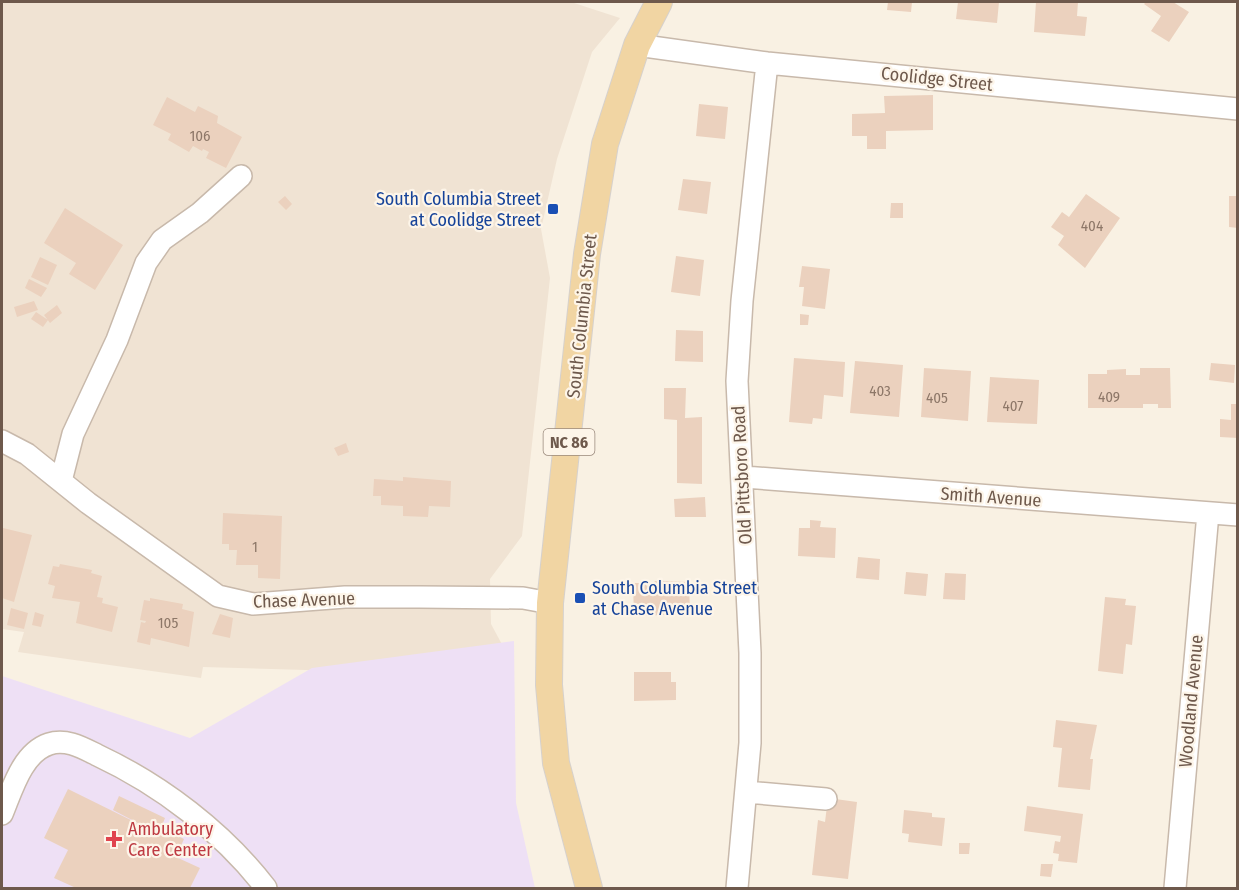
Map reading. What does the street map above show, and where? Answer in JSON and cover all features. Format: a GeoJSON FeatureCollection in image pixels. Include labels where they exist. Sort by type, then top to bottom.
{"type":"FeatureCollection","features":[{"type":"Feature","properties":{"kind":"main road","name":"South Columbia Street"},"geometry":{"type":"LineString","coordinates":[[589,888],[556,763],[549,685],[550,603],[588,243],[605,144],[637,45],[658,2]]}},
{"type":"Feature","properties":{"kind":"street","name":"Coolidge Street"},"geometry":{"type":"LineString","coordinates":[[637,45],[768,63],[1238,109]]}},
{"type":"Feature","properties":{"kind":"street","name":"Old Pittsboro Road"},"geometry":{"type":"LineString","coordinates":[[737,888],[750,743],[750,653],[744,477],[737,381],[742,301],[768,63]]}},
{"type":"Feature","properties":{"kind":"street"},"geometry":{"type":"LineString","coordinates":[[61,481],[73,434],[117,340],[146,263],[162,240],[200,213],[241,176]]}},
{"type":"Feature","properties":{"kind":"street","name":"Chase Avenue"},"geometry":{"type":"LineString","coordinates":[[2,441],[27,454],[218,596],[254,604],[345,597],[523,598],[550,603]]}},
{"type":"Feature","properties":{"kind":"street","name":"Smith Avenue"},"geometry":{"type":"LineString","coordinates":[[744,477],[1238,515]]}},
{"type":"Feature","properties":{"kind":"street","name":"Woodland Avenue"},"geometry":{"type":"LineString","coordinates":[[1175,888],[1208,513]]}},
{"type":"Feature","properties":{"kind":"street"},"geometry":{"type":"LineString","coordinates":[[2,814],[30,757],[50,743],[63,742],[80,747],[121,766],[159,789],[233,851],[266,888]]}},
{"type":"Feature","properties":{"kind":"street"},"geometry":{"type":"LineString","coordinates":[[746,792],[826,799]]}},
{"type":"Feature","properties":{"kind":"shaded area"},"geometry":{"type":"Polygon","coordinates":[[[2,2],[571,2],[620,18],[592,52],[557,159],[541,229],[550,278],[522,536],[490,579],[491,624],[511,661],[511,676],[203,667],[201,678],[18,652],[24,632],[2,629],[2,2]]]}},
{"type":"Feature","properties":{"kind":"shaded area"},"geometry":{"type":"Polygon","coordinates":[[[514,641],[516,803],[535,888],[2,888],[2,676],[190,738],[312,668],[514,641]]]}},
{"type":"Feature","properties":{"kind":"building"},"geometry":{"type":"Polygon","coordinates":[[[888,2],[912,2],[911,12],[887,10],[888,2]]]}},
{"type":"Feature","properties":{"kind":"building"},"geometry":{"type":"Polygon","coordinates":[[[958,2],[999,2],[997,23],[956,19],[958,2]]]}},
{"type":"Feature","properties":{"kind":"building"},"geometry":{"type":"Polygon","coordinates":[[[1036,2],[1078,2],[1077,16],[1087,17],[1085,36],[1034,32],[1036,2]]]}},
{"type":"Feature","properties":{"kind":"building"},"geometry":{"type":"Polygon","coordinates":[[[1146,2],[1173,2],[1189,12],[1169,42],[1151,31],[1161,16],[1144,4],[1146,2]]]}},
{"type":"Feature","properties":{"kind":"building"},"geometry":{"type":"Polygon","coordinates":[[[933,95],[933,130],[886,131],[886,149],[867,149],[867,136],[852,136],[852,114],[885,113],[884,96],[933,95]]]}},
{"type":"Feature","properties":{"kind":"building"},"geometry":{"type":"Polygon","coordinates":[[[167,97],[195,112],[198,106],[218,116],[217,123],[242,137],[226,168],[206,158],[209,152],[203,149],[202,151],[193,146],[189,152],[168,140],[171,134],[153,125],[167,97]]]}},
{"type":"Feature","properties":{"kind":"building"},"geometry":{"type":"Polygon","coordinates":[[[699,104],[728,107],[725,139],[696,136],[699,104]]]}},
{"type":"Feature","properties":{"kind":"building"},"geometry":{"type":"Polygon","coordinates":[[[683,179],[711,182],[707,214],[678,210],[683,179]]]}},
{"type":"Feature","properties":{"kind":"building"},"geometry":{"type":"Polygon","coordinates":[[[1086,194],[1120,218],[1085,268],[1058,245],[1064,236],[1051,227],[1062,212],[1069,217],[1086,194]]]}},
{"type":"Feature","properties":{"kind":"building"},"geometry":{"type":"Polygon","coordinates":[[[285,196],[292,204],[286,210],[278,202],[285,196]]]}},
{"type":"Feature","properties":{"kind":"building"},"geometry":{"type":"Polygon","coordinates":[[[1229,196],[1238,196],[1238,228],[1229,227],[1229,196]]]}},
{"type":"Feature","properties":{"kind":"building"},"geometry":{"type":"Polygon","coordinates":[[[891,203],[903,203],[903,218],[890,218],[891,203]]]}},
{"type":"Feature","properties":{"kind":"building"},"geometry":{"type":"Polygon","coordinates":[[[65,208],[123,245],[95,290],[69,274],[76,263],[44,243],[65,208]]]}},
{"type":"Feature","properties":{"kind":"building"},"geometry":{"type":"Polygon","coordinates":[[[676,256],[704,260],[700,296],[671,292],[676,256]]]}},
{"type":"Feature","properties":{"kind":"building"},"geometry":{"type":"Polygon","coordinates":[[[40,257],[57,265],[48,285],[31,277],[40,257]]]}},
{"type":"Feature","properties":{"kind":"building"},"geometry":{"type":"Polygon","coordinates":[[[802,266],[830,269],[825,309],[802,306],[804,287],[799,287],[802,266]]]}},
{"type":"Feature","properties":{"kind":"building"},"geometry":{"type":"Polygon","coordinates":[[[29,279],[47,288],[41,297],[25,288],[29,279]]]}},
{"type":"Feature","properties":{"kind":"building"},"geometry":{"type":"Polygon","coordinates":[[[34,301],[38,310],[17,317],[14,307],[34,301]]]}},
{"type":"Feature","properties":{"kind":"building"},"geometry":{"type":"Polygon","coordinates":[[[57,305],[62,313],[50,323],[44,315],[57,305]]]}},
{"type":"Feature","properties":{"kind":"building"},"geometry":{"type":"Polygon","coordinates":[[[36,312],[48,320],[43,327],[31,319],[36,312]]]}},
{"type":"Feature","properties":{"kind":"building"},"geometry":{"type":"Polygon","coordinates":[[[800,314],[809,315],[808,325],[800,325],[800,314]]]}},
{"type":"Feature","properties":{"kind":"building"},"geometry":{"type":"Polygon","coordinates":[[[676,330],[703,331],[703,362],[675,361],[676,330]]]}},
{"type":"Feature","properties":{"kind":"building"},"geometry":{"type":"Polygon","coordinates":[[[794,358],[845,362],[843,397],[824,395],[822,419],[813,418],[812,424],[789,422],[794,358]]]}},
{"type":"Feature","properties":{"kind":"building"},"geometry":{"type":"Polygon","coordinates":[[[855,361],[903,365],[899,417],[850,413],[855,361]]]}},
{"type":"Feature","properties":{"kind":"building"},"geometry":{"type":"Polygon","coordinates":[[[1211,363],[1235,365],[1234,383],[1209,380],[1211,363]]]}},
{"type":"Feature","properties":{"kind":"building"},"geometry":{"type":"Polygon","coordinates":[[[924,368],[971,371],[968,421],[921,417],[924,368]]]}},
{"type":"Feature","properties":{"kind":"building"},"geometry":{"type":"Polygon","coordinates":[[[1140,368],[1170,368],[1171,408],[1158,408],[1158,404],[1143,404],[1143,408],[1088,408],[1088,374],[1107,374],[1107,370],[1126,369],[1126,375],[1140,375],[1140,368]]]}},
{"type":"Feature","properties":{"kind":"building"},"geometry":{"type":"Polygon","coordinates":[[[990,377],[1039,380],[1037,424],[987,422],[990,377]]]}},
{"type":"Feature","properties":{"kind":"building"},"geometry":{"type":"Polygon","coordinates":[[[664,388],[686,388],[685,418],[702,417],[702,484],[677,483],[677,420],[664,419],[664,388]]]}},
{"type":"Feature","properties":{"kind":"building"},"geometry":{"type":"Polygon","coordinates":[[[1231,404],[1238,404],[1238,438],[1220,437],[1220,419],[1231,420],[1231,404]]]}},
{"type":"Feature","properties":{"kind":"building"},"geometry":{"type":"Polygon","coordinates":[[[346,443],[349,452],[338,456],[334,448],[346,443]]]}},
{"type":"Feature","properties":{"kind":"building"},"geometry":{"type":"Polygon","coordinates":[[[403,477],[451,481],[450,507],[429,506],[428,517],[403,516],[403,506],[381,505],[381,496],[373,496],[374,479],[403,481],[403,477]]]}},
{"type":"Feature","properties":{"kind":"building"},"geometry":{"type":"Polygon","coordinates":[[[705,497],[706,517],[675,517],[674,499],[705,497]]]}},
{"type":"Feature","properties":{"kind":"building"},"geometry":{"type":"Polygon","coordinates":[[[223,513],[282,516],[280,579],[258,578],[258,565],[236,565],[237,550],[229,550],[229,544],[222,544],[223,513]]]}},
{"type":"Feature","properties":{"kind":"building"},"geometry":{"type":"Polygon","coordinates":[[[810,520],[821,521],[820,527],[836,528],[835,558],[798,556],[799,528],[810,528],[810,520]]]}},
{"type":"Feature","properties":{"kind":"building"},"geometry":{"type":"Polygon","coordinates":[[[3,528],[32,535],[14,602],[2,598],[3,528]]]}},
{"type":"Feature","properties":{"kind":"building"},"geometry":{"type":"Polygon","coordinates":[[[858,557],[880,559],[879,580],[856,578],[858,557]]]}},
{"type":"Feature","properties":{"kind":"building"},"geometry":{"type":"Polygon","coordinates":[[[60,564],[92,570],[91,573],[102,576],[97,597],[103,598],[102,603],[118,607],[112,632],[76,623],[80,602],[52,598],[55,586],[48,584],[53,566],[59,567],[60,564]]]}},
{"type":"Feature","properties":{"kind":"building"},"geometry":{"type":"Polygon","coordinates":[[[906,572],[928,574],[926,596],[904,594],[906,572]]]}},
{"type":"Feature","properties":{"kind":"building"},"geometry":{"type":"Polygon","coordinates":[[[945,573],[966,574],[965,600],[943,599],[945,573]]]}},
{"type":"Feature","properties":{"kind":"building"},"geometry":{"type":"Polygon","coordinates":[[[655,581],[689,582],[690,614],[634,616],[633,583],[654,583],[655,581]]]}},
{"type":"Feature","properties":{"kind":"building"},"geometry":{"type":"Polygon","coordinates":[[[1105,597],[1126,599],[1125,605],[1136,606],[1132,645],[1126,644],[1123,674],[1098,671],[1105,597]]]}},
{"type":"Feature","properties":{"kind":"building"},"geometry":{"type":"Polygon","coordinates":[[[150,598],[183,604],[182,609],[194,612],[189,647],[151,638],[150,645],[137,642],[141,622],[146,621],[140,620],[144,600],[150,601],[150,598]]]}},
{"type":"Feature","properties":{"kind":"building"},"geometry":{"type":"Polygon","coordinates":[[[11,608],[28,613],[24,629],[7,625],[11,608]]]}},
{"type":"Feature","properties":{"kind":"building"},"geometry":{"type":"Polygon","coordinates":[[[35,612],[44,615],[41,627],[32,625],[35,612]]]}},
{"type":"Feature","properties":{"kind":"building"},"geometry":{"type":"Polygon","coordinates":[[[220,614],[233,618],[230,638],[212,634],[220,614]]]}},
{"type":"Feature","properties":{"kind":"building"},"geometry":{"type":"Polygon","coordinates":[[[634,672],[671,672],[671,682],[676,682],[676,700],[634,701],[634,672]]]}},
{"type":"Feature","properties":{"kind":"building"},"geometry":{"type":"Polygon","coordinates":[[[1056,720],[1097,725],[1090,759],[1093,759],[1090,790],[1058,787],[1062,748],[1053,747],[1056,720]]]}},
{"type":"Feature","properties":{"kind":"building","name":"Ambulatory Care Center"},"geometry":{"type":"Polygon","coordinates":[[[68,789],[151,830],[113,810],[119,796],[165,818],[161,828],[184,839],[176,857],[200,868],[190,888],[76,888],[54,878],[68,850],[44,838],[68,789]]]}},
{"type":"Feature","properties":{"kind":"building"},"geometry":{"type":"Polygon","coordinates":[[[828,798],[857,802],[848,879],[812,875],[818,820],[825,822],[828,798]]]}},
{"type":"Feature","properties":{"kind":"building"},"geometry":{"type":"Polygon","coordinates":[[[1027,806],[1083,814],[1077,863],[1058,861],[1059,854],[1053,853],[1055,841],[1060,842],[1061,836],[1024,831],[1027,806]]]}},
{"type":"Feature","properties":{"kind":"building"},"geometry":{"type":"Polygon","coordinates":[[[904,810],[932,813],[932,817],[945,818],[942,846],[908,842],[909,834],[902,833],[904,810]]]}},
{"type":"Feature","properties":{"kind":"building"},"geometry":{"type":"Polygon","coordinates":[[[959,843],[970,843],[969,854],[959,854],[959,843]]]}},
{"type":"Feature","properties":{"kind":"building"},"geometry":{"type":"Polygon","coordinates":[[[1041,864],[1053,864],[1051,877],[1040,876],[1041,864]]]}},
{"type":"Feature","properties":{"kind":"place","name":"South Columbia Street at Coolidge Street"},"geometry":{"type":"Point","coordinates":[553,209]}},
{"type":"Feature","properties":{"kind":"place","name":"South Columbia Street at Chase Avenue"},"geometry":{"type":"Point","coordinates":[580,598]}},
{"type":"Feature","properties":{"kind":"place","name":"Ambulatory Care Center"},"geometry":{"type":"Point","coordinates":[114,839]}}]}
